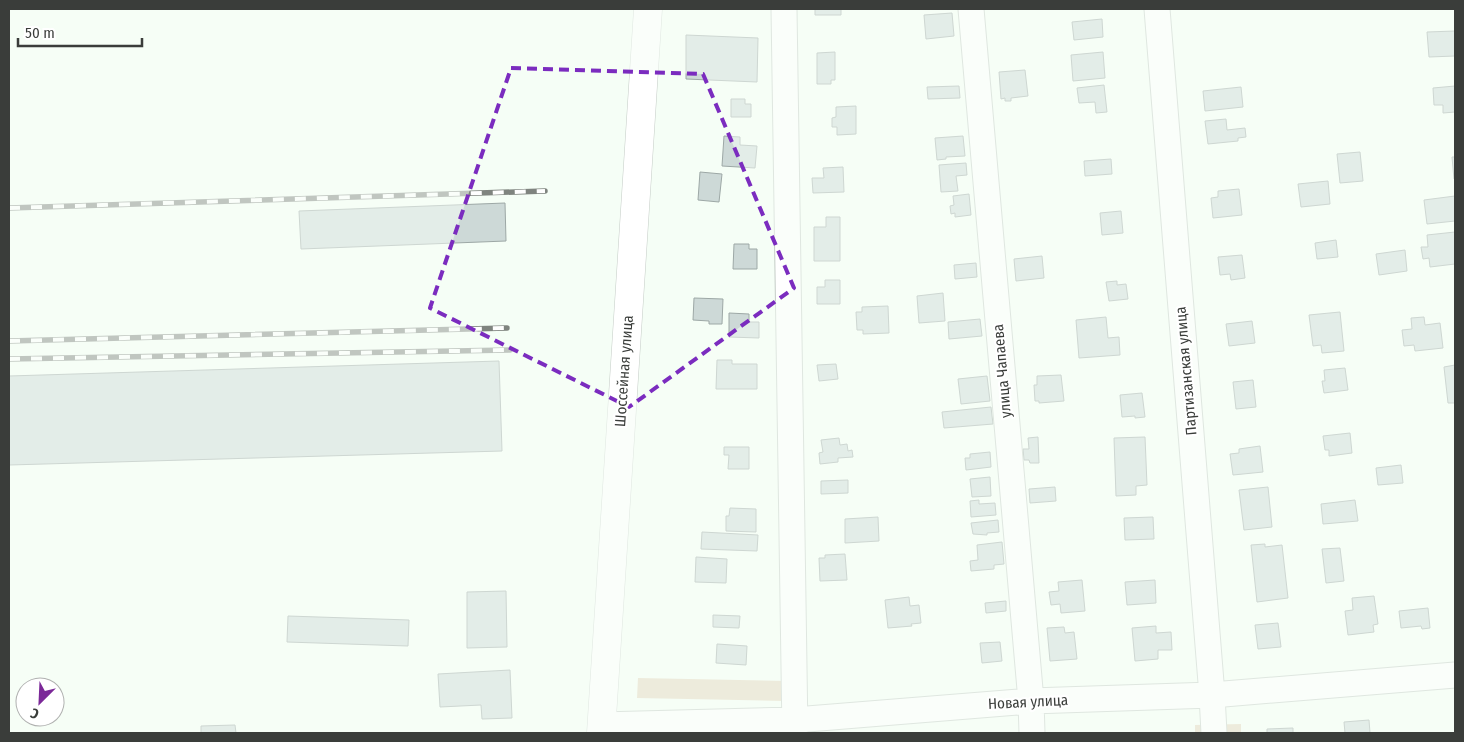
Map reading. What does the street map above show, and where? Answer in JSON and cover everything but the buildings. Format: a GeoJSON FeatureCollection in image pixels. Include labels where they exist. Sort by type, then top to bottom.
{"type":"FeatureCollection","features":[{"type":"Feature","properties":{"kind":"main road","name":"Шоссейная улица"},"geometry":{"type":"LineString","coordinates":[[601,729],[648,9]]}},
{"type":"Feature","properties":{"kind":"street"},"geometry":{"type":"LineString","coordinates":[[784,9],[795,727]]}},
{"type":"Feature","properties":{"kind":"street","name":"улица Чапаева"},"geometry":{"type":"LineString","coordinates":[[971,9],[1031,701],[1032,733]]}},
{"type":"Feature","properties":{"kind":"street","name":"Партизанская улица"},"geometry":{"type":"LineString","coordinates":[[1158,9],[1214,733]]}},
{"type":"Feature","properties":{"kind":"street","name":"Новая улица"},"geometry":{"type":"LineString","coordinates":[[601,729],[795,727],[1031,701],[1212,695],[1455,675]]}},
{"type":"Feature","properties":{"kind":"highlighted area"},"geometry":{"type":"Polygon","coordinates":[[[511,68],[703,74],[794,288],[629,407],[430,308],[511,68]]]}},
{"type":"Feature","properties":{"kind":"shaded area"},"geometry":{"type":"Polygon","coordinates":[[[638,678],[787,681],[786,701],[637,698],[638,678]]]}},
{"type":"Feature","properties":{"kind":"shaded area"},"geometry":{"type":"Polygon","coordinates":[[[1241,724],[1241,733],[1195,733],[1195,725],[1241,724]]]}},
{"type":"Feature","properties":{"kind":"railway"},"geometry":{"type":"LineString","coordinates":[[9,208],[545,191]]}},
{"type":"Feature","properties":{"kind":"railway"},"geometry":{"type":"LineString","coordinates":[[9,341],[507,328]]}},
{"type":"Feature","properties":{"kind":"railway"},"geometry":{"type":"LineString","coordinates":[[9,359],[510,350]]}}]}
